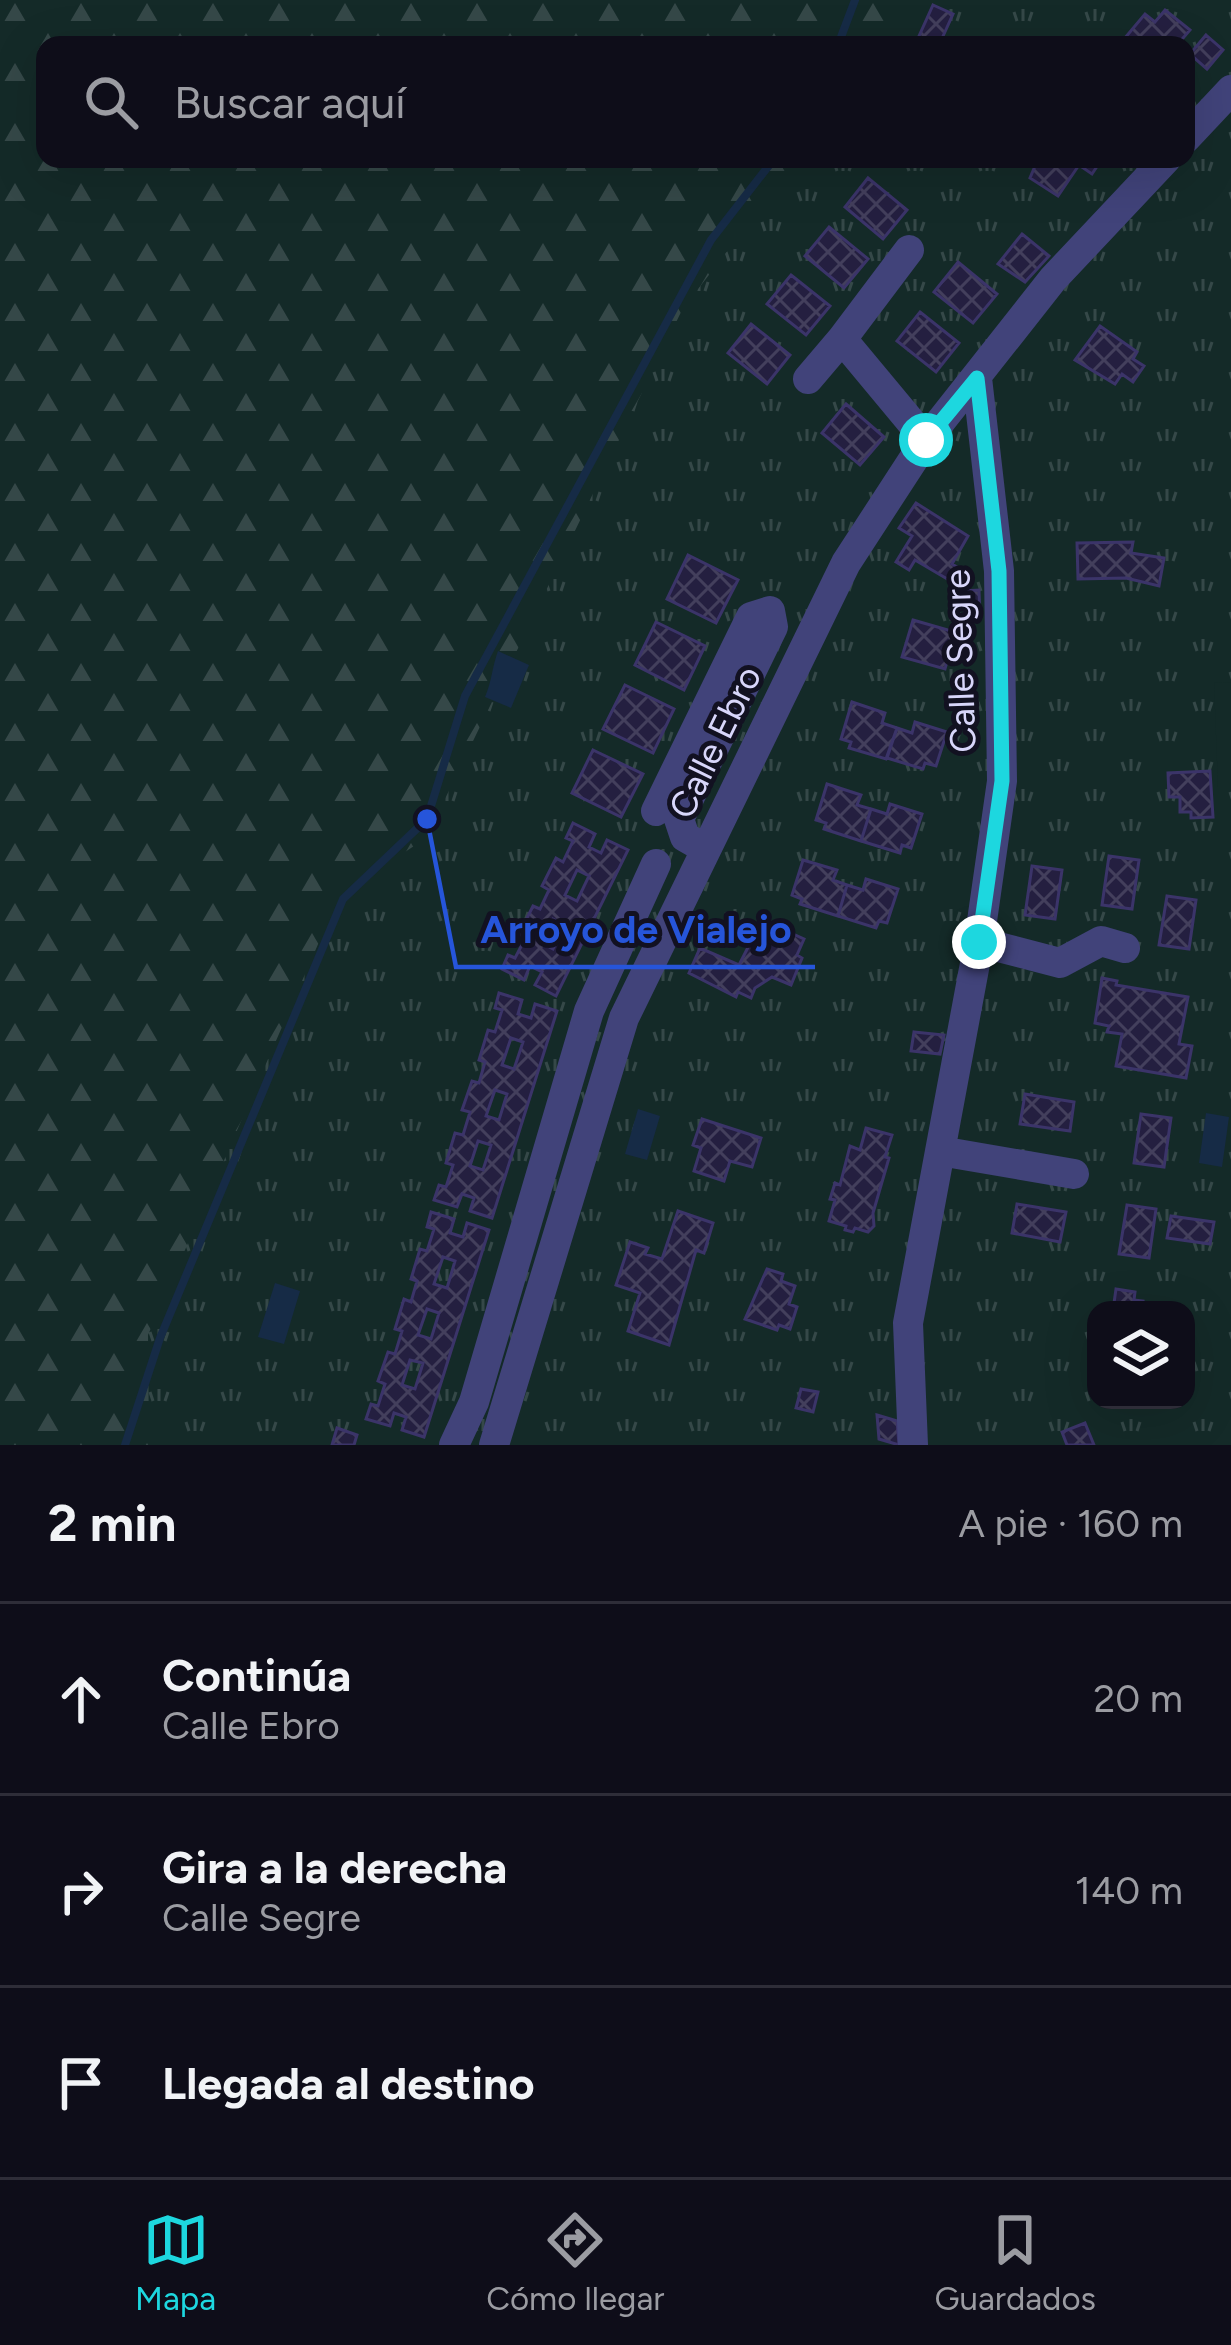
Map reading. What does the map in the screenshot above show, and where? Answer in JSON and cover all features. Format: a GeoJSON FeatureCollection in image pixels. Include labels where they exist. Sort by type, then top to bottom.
{"type":"FeatureCollection","features":[{"type":"Feature","properties":{"kind":"street"},"geometry":{"type":"LineString","coordinates":[[1195,128],[1231,90]]}},
{"type":"Feature","properties":{"kind":"street","name":"Calle Ebro"},"geometry":{"type":"LineString","coordinates":[[494,1445],[624,1018],[846,563],[926,440],[1053,279],[1158,168]]}},
{"type":"Feature","properties":{"kind":"street"},"geometry":{"type":"LineString","coordinates":[[808,379],[909,250]]}},
{"type":"Feature","properties":{"kind":"street"},"geometry":{"type":"LineString","coordinates":[[842,339],[926,440]]}},
{"type":"Feature","properties":{"kind":"street","name":"Calle Segre"},"geometry":{"type":"LineString","coordinates":[[913,1445],[908,1323],[979,942],[1002,781],[999,571],[977,378]]}},
{"type":"Feature","properties":{"kind":"street"},"geometry":{"type":"LineString","coordinates":[[656,811],[751,617],[770,611],[773,627],[679,819],[685,837],[706,849]]}},
{"type":"Feature","properties":{"kind":"street"},"geometry":{"type":"LineString","coordinates":[[454,1445],[474,1402],[589,1011],[656,864]]}},
{"type":"Feature","properties":{"kind":"street"},"geometry":{"type":"LineString","coordinates":[[979,942],[1060,963],[1101,940],[1125,948]]}},
{"type":"Feature","properties":{"kind":"street"},"geometry":{"type":"LineString","coordinates":[[940,1150],[1074,1174]]}},
{"type":"Feature","properties":{"kind":"green space"},"geometry":{"type":"Polygon","coordinates":[[[0,0],[1231,0],[1231,1445],[0,1445],[0,0]]]}},
{"type":"Feature","properties":{"kind":"green space"},"geometry":{"type":"Polygon","coordinates":[[[0,0],[896,0],[892,36],[36,36],[36,168],[791,168],[682,310],[426,838],[339,896],[148,1335],[149,1445],[0,1445],[0,0]]]}},
{"type":"Feature","properties":{"kind":"green space"},"geometry":{"type":"Polygon","coordinates":[[[1231,682],[1231,787],[1218,787],[1214,683],[1231,682]]]}},
{"type":"Feature","properties":{"kind":"water"},"geometry":{"type":"Polygon","coordinates":[[[498,651],[529,665],[511,708],[485,697],[498,651]]]}},
{"type":"Feature","properties":{"kind":"water"},"geometry":{"type":"Polygon","coordinates":[[[638,1109],[660,1116],[647,1160],[625,1154],[638,1109]]]}},
{"type":"Feature","properties":{"kind":"water"},"geometry":{"type":"Polygon","coordinates":[[[1206,1113],[1229,1117],[1222,1167],[1199,1163],[1206,1113]]]}},
{"type":"Feature","properties":{"kind":"water"},"geometry":{"type":"Polygon","coordinates":[[[275,1283],[300,1291],[284,1344],[258,1337],[275,1283]]]}},
{"type":"Feature","properties":{"kind":"building"},"geometry":{"type":"Polygon","coordinates":[[[933,5],[953,14],[943,36],[919,36],[933,5]]]}},
{"type":"Feature","properties":{"kind":"building"},"geometry":{"type":"Polygon","coordinates":[[[1165,10],[1190,30],[1185,36],[1127,36],[1145,14],[1155,22],[1165,10]]]}},
{"type":"Feature","properties":{"kind":"building"},"geometry":{"type":"Polygon","coordinates":[[[1206,35],[1223,50],[1207,69],[1195,58],[1195,48],[1206,35]]]}},
{"type":"Feature","properties":{"kind":"building"},"geometry":{"type":"Polygon","coordinates":[[[1034,168],[1077,168],[1058,196],[1030,178],[1034,168]]]}},
{"type":"Feature","properties":{"kind":"building"},"geometry":{"type":"Polygon","coordinates":[[[868,178],[907,210],[883,239],[845,207],[868,178]]]}},
{"type":"Feature","properties":{"kind":"building"},"geometry":{"type":"Polygon","coordinates":[[[829,227],[868,259],[844,288],[805,256],[829,227]]]}},
{"type":"Feature","properties":{"kind":"building"},"geometry":{"type":"Polygon","coordinates":[[[1022,234],[1049,256],[1025,282],[998,264],[1022,234]]]}},
{"type":"Feature","properties":{"kind":"building"},"geometry":{"type":"Polygon","coordinates":[[[958,262],[997,294],[973,323],[934,292],[958,262]]]}},
{"type":"Feature","properties":{"kind":"building"},"geometry":{"type":"Polygon","coordinates":[[[791,275],[830,306],[806,335],[767,304],[791,275]]]}},
{"type":"Feature","properties":{"kind":"building"},"geometry":{"type":"Polygon","coordinates":[[[920,312],[959,343],[936,372],[897,341],[920,312]]]}},
{"type":"Feature","properties":{"kind":"building"},"geometry":{"type":"Polygon","coordinates":[[[751,324],[790,355],[767,384],[728,353],[751,324]]]}},
{"type":"Feature","properties":{"kind":"building"},"geometry":{"type":"Polygon","coordinates":[[[1100,326],[1137,352],[1133,359],[1144,366],[1133,382],[1122,374],[1115,384],[1075,360],[1100,326]]]}},
{"type":"Feature","properties":{"kind":"building"},"geometry":{"type":"Polygon","coordinates":[[[846,404],[884,437],[860,465],[822,433],[846,404]]]}},
{"type":"Feature","properties":{"kind":"building"},"geometry":{"type":"Polygon","coordinates":[[[916,503],[968,536],[949,580],[915,560],[909,570],[896,562],[912,536],[899,528],[916,503]]]}},
{"type":"Feature","properties":{"kind":"building"},"geometry":{"type":"Polygon","coordinates":[[[1133,542],[1131,553],[1164,558],[1159,586],[1126,578],[1078,579],[1077,543],[1133,542]]]}},
{"type":"Feature","properties":{"kind":"building"},"geometry":{"type":"Polygon","coordinates":[[[688,555],[738,580],[716,623],[667,599],[688,555]]]}},
{"type":"Feature","properties":{"kind":"building"},"geometry":{"type":"Polygon","coordinates":[[[979,590],[980,617],[965,618],[963,591],[979,590]]]}},
{"type":"Feature","properties":{"kind":"building"},"geometry":{"type":"Polygon","coordinates":[[[913,620],[955,632],[945,669],[902,657],[913,620]]]}},
{"type":"Feature","properties":{"kind":"building"},"geometry":{"type":"Polygon","coordinates":[[[656,622],[705,646],[684,690],[635,665],[656,622]]]}},
{"type":"Feature","properties":{"kind":"building"},"geometry":{"type":"Polygon","coordinates":[[[625,685],[674,709],[653,753],[603,729],[625,685]]]}},
{"type":"Feature","properties":{"kind":"building"},"geometry":{"type":"Polygon","coordinates":[[[852,702],[885,713],[882,723],[897,728],[886,759],[849,748],[851,742],[841,739],[852,702]]]}},
{"type":"Feature","properties":{"kind":"building"},"geometry":{"type":"Polygon","coordinates":[[[915,722],[947,732],[936,766],[925,763],[923,769],[887,758],[897,728],[912,733],[915,722]]]}},
{"type":"Feature","properties":{"kind":"building"},"geometry":{"type":"Polygon","coordinates":[[[593,750],[643,774],[621,817],[572,793],[593,750]]]}},
{"type":"Feature","properties":{"kind":"building"},"geometry":{"type":"Polygon","coordinates":[[[1210,771],[1213,817],[1191,818],[1191,812],[1180,812],[1180,797],[1169,797],[1168,773],[1210,771]]]}},
{"type":"Feature","properties":{"kind":"building"},"geometry":{"type":"Polygon","coordinates":[[[827,784],[861,795],[857,805],[871,809],[861,841],[824,829],[826,823],[816,820],[827,784]]]}},
{"type":"Feature","properties":{"kind":"building"},"geometry":{"type":"Polygon","coordinates":[[[890,804],[922,814],[911,848],[902,845],[900,853],[861,841],[871,809],[887,814],[890,804]]]}},
{"type":"Feature","properties":{"kind":"building"},"geometry":{"type":"Polygon","coordinates":[[[573,823],[595,834],[589,847],[601,853],[607,840],[628,850],[556,996],[535,985],[542,972],[530,966],[524,980],[502,969],[508,955],[515,958],[526,937],[519,934],[533,906],[540,909],[549,890],[542,886],[556,858],[563,862],[573,841],[566,838],[573,823]],[[577,870],[565,895],[577,901],[589,876],[577,870]],[[553,919],[542,943],[553,949],[565,925],[553,919]]]}},
{"type":"Feature","properties":{"kind":"building"},"geometry":{"type":"Polygon","coordinates":[[[1109,856],[1139,860],[1132,909],[1102,905],[1109,856]]]}},
{"type":"Feature","properties":{"kind":"building"},"geometry":{"type":"Polygon","coordinates":[[[803,860],[837,870],[833,880],[847,885],[838,916],[800,904],[802,899],[792,895],[803,860]]]}},
{"type":"Feature","properties":{"kind":"building"},"geometry":{"type":"Polygon","coordinates":[[[1032,866],[1062,870],[1055,919],[1025,915],[1032,866]]]}},
{"type":"Feature","properties":{"kind":"building"},"geometry":{"type":"Polygon","coordinates":[[[866,879],[898,889],[887,923],[879,921],[876,928],[838,916],[847,885],[863,890],[866,879]]]}},
{"type":"Feature","properties":{"kind":"building"},"geometry":{"type":"Polygon","coordinates":[[[1167,896],[1196,900],[1189,949],[1159,945],[1167,896]]]}},
{"type":"Feature","properties":{"kind":"building"},"geometry":{"type":"Polygon","coordinates":[[[760,924],[804,939],[791,985],[772,977],[755,988],[751,998],[738,992],[736,997],[689,973],[700,948],[739,965],[760,924]]]}},
{"type":"Feature","properties":{"kind":"building"},"geometry":{"type":"Polygon","coordinates":[[[1102,978],[1117,981],[1116,985],[1188,997],[1179,1044],[1192,1046],[1186,1078],[1116,1066],[1122,1034],[1107,1032],[1109,1026],[1095,1023],[1102,978]]]}},
{"type":"Feature","properties":{"kind":"building"},"geometry":{"type":"Polygon","coordinates":[[[499,993],[522,1000],[518,1014],[531,1018],[535,1004],[557,1011],[492,1218],[470,1211],[474,1198],[462,1194],[457,1207],[434,1200],[439,1185],[446,1187],[453,1165],[446,1163],[455,1133],[463,1135],[470,1112],[462,1110],[472,1081],[479,1083],[485,1062],[479,1060],[488,1030],[495,1032],[502,1010],[495,1008],[499,993]],[[511,1038],[502,1065],[514,1069],[523,1042],[511,1038]],[[495,1090],[486,1116],[499,1120],[507,1094],[495,1090]],[[478,1141],[470,1166],[483,1170],[491,1145],[478,1141]]]}},
{"type":"Feature","properties":{"kind":"building"},"geometry":{"type":"Polygon","coordinates":[[[914,1032],[944,1035],[940,1054],[911,1051],[914,1032]]]}},
{"type":"Feature","properties":{"kind":"building"},"geometry":{"type":"Polygon","coordinates":[[[1025,1094],[1074,1102],[1070,1131],[1020,1124],[1025,1094]]]}},
{"type":"Feature","properties":{"kind":"building"},"geometry":{"type":"Polygon","coordinates":[[[1141,1114],[1171,1118],[1164,1167],[1134,1163],[1141,1114]]]}},
{"type":"Feature","properties":{"kind":"building"},"geometry":{"type":"Polygon","coordinates":[[[702,1119],[761,1138],[752,1167],[730,1161],[724,1181],[694,1171],[701,1148],[693,1145],[702,1119]]]}},
{"type":"Feature","properties":{"kind":"building"},"geometry":{"type":"Polygon","coordinates":[[[866,1128],[892,1135],[874,1226],[868,1232],[855,1228],[853,1232],[829,1221],[835,1200],[830,1199],[835,1183],[840,1185],[850,1146],[860,1150],[866,1128]]]}},
{"type":"Feature","properties":{"kind":"building"},"geometry":{"type":"Polygon","coordinates":[[[1017,1204],[1066,1212],[1060,1242],[1012,1233],[1017,1204]]]}},
{"type":"Feature","properties":{"kind":"building"},"geometry":{"type":"Polygon","coordinates":[[[1127,1205],[1156,1209],[1149,1258],[1119,1254],[1127,1205]]]}},
{"type":"Feature","properties":{"kind":"building"},"geometry":{"type":"Polygon","coordinates":[[[678,1211],[713,1223],[704,1253],[696,1250],[669,1345],[628,1331],[640,1293],[616,1285],[630,1242],[662,1259],[678,1211]]]}},
{"type":"Feature","properties":{"kind":"building"},"geometry":{"type":"Polygon","coordinates":[[[431,1212],[454,1219],[450,1233],[463,1237],[467,1223],[489,1230],[424,1437],[402,1430],[406,1417],[394,1413],[390,1426],[366,1419],[371,1404],[378,1406],[385,1384],[378,1381],[388,1352],[395,1354],[402,1331],[395,1329],[404,1299],[411,1302],[417,1281],[411,1279],[420,1249],[427,1251],[434,1229],[427,1227],[431,1212]],[[443,1257],[434,1284],[447,1288],[455,1261],[443,1257]],[[427,1309],[418,1335],[431,1339],[439,1313],[427,1309]],[[410,1360],[402,1385],[415,1389],[423,1363],[410,1360]]]}},
{"type":"Feature","properties":{"kind":"building"},"geometry":{"type":"Polygon","coordinates":[[[1171,1216],[1214,1222],[1210,1244],[1167,1238],[1171,1216]]]}},
{"type":"Feature","properties":{"kind":"building"},"geometry":{"type":"Polygon","coordinates":[[[767,1269],[783,1274],[781,1281],[795,1286],[789,1304],[797,1307],[790,1329],[779,1325],[777,1330],[745,1319],[767,1269]]]}},
{"type":"Feature","properties":{"kind":"building"},"geometry":{"type":"Polygon","coordinates":[[[1116,1289],[1135,1292],[1134,1300],[1143,1301],[1114,1301],[1116,1289]]]}},
{"type":"Feature","properties":{"kind":"building"},"geometry":{"type":"Polygon","coordinates":[[[801,1389],[818,1392],[813,1412],[796,1408],[801,1389]]]}},
{"type":"Feature","properties":{"kind":"building"},"geometry":{"type":"Polygon","coordinates":[[[877,1415],[897,1421],[899,1445],[879,1439],[877,1415]]]}},
{"type":"Feature","properties":{"kind":"building"},"geometry":{"type":"Polygon","coordinates":[[[1085,1423],[1094,1445],[1067,1445],[1062,1432],[1085,1423]]]}},
{"type":"Feature","properties":{"kind":"building"},"geometry":{"type":"Polygon","coordinates":[[[337,1428],[357,1435],[354,1445],[332,1445],[337,1428]]]}},
{"type":"Feature","properties":{"kind":"waterway"},"geometry":{"type":"LineString","coordinates":[[841,36],[855,0]]}},
{"type":"Feature","properties":{"kind":"waterway"},"geometry":{"type":"LineString","coordinates":[[125,1445],[160,1338],[343,899],[427,819],[465,696],[711,240],[767,168]]}},
{"type":"Feature","properties":{"kind":"place","name":"Arroyo de Vialejo"},"geometry":{"type":"Point","coordinates":[427,819]}},
{"type":"Feature","properties":{"kind":"route"},"geometry":{"type":"LineString","coordinates":[[926,440],[977,378],[999,571],[1002,781],[979,942]]}}]}
